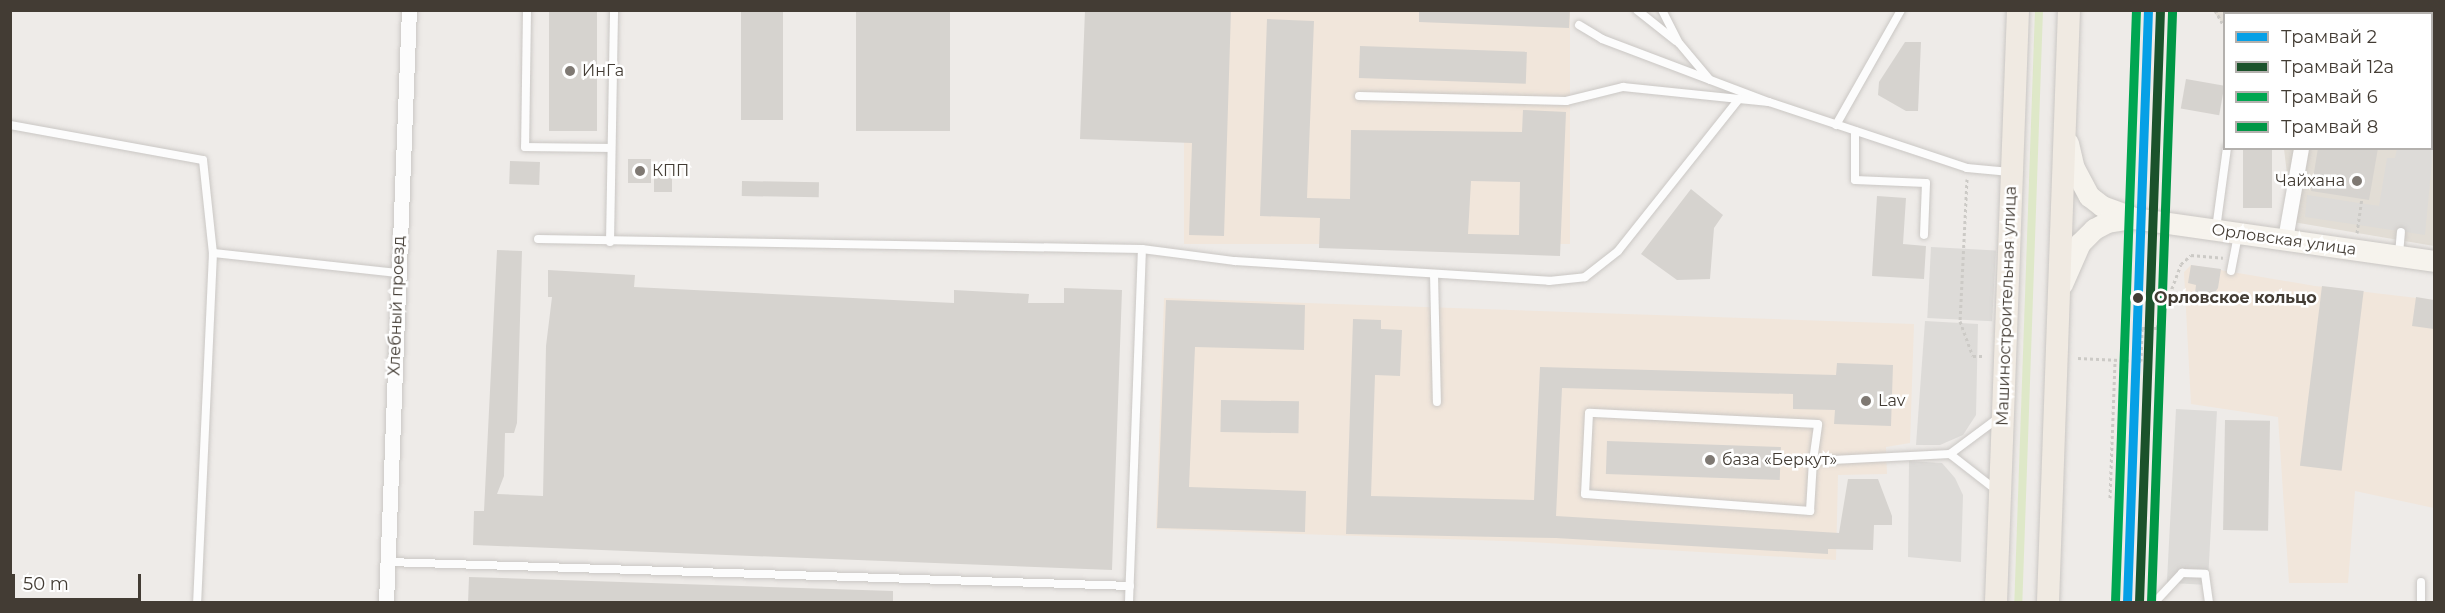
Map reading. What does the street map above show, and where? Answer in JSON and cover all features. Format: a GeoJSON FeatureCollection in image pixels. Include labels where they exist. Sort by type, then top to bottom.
{"type":"FeatureCollection","features":[{"type":"Feature","properties":{"kind":"main road","name":"Машиностроительная улица"},"geometry":{"type":"LineString","coordinates":[[1996,603],[2018,10]]}},
{"type":"Feature","properties":{"kind":"main road"},"geometry":{"type":"LineString","coordinates":[[2048,603],[2069,10]]}},
{"type":"Feature","properties":{"kind":"street","name":"Хлебный проезд"},"geometry":{"type":"LineString","coordinates":[[386,603],[409,10]]}},
{"type":"Feature","properties":{"kind":"street"},"geometry":{"type":"LineString","coordinates":[[2065,128],[2074,168],[2089,196],[2102,206],[2133,218]]}},
{"type":"Feature","properties":{"kind":"street"},"geometry":{"type":"LineString","coordinates":[[2285,239],[2301,150]]}},
{"type":"Feature","properties":{"kind":"street"},"geometry":{"type":"LineString","coordinates":[[2059,299],[2064,275],[2080,243],[2107,222],[2133,218]]}},
{"type":"Feature","properties":{"kind":"street","name":"Орловская улица"},"geometry":{"type":"LineString","coordinates":[[2133,218],[2434,261]]}},
{"type":"Feature","properties":{"kind":"lane"},"geometry":{"type":"LineString","coordinates":[[527,10],[525,147],[611,148]]}},
{"type":"Feature","properties":{"kind":"lane"},"geometry":{"type":"LineString","coordinates":[[610,242],[614,10]]}},
{"type":"Feature","properties":{"kind":"lane"},"geometry":{"type":"LineString","coordinates":[[1637,10],[1679,43],[1711,81]]}},
{"type":"Feature","properties":{"kind":"lane"},"geometry":{"type":"LineString","coordinates":[[1662,10],[1679,43]]}},
{"type":"Feature","properties":{"kind":"lane"},"geometry":{"type":"LineString","coordinates":[[1836,125],[1901,10]]}},
{"type":"Feature","properties":{"kind":"lane"},"geometry":{"type":"LineString","coordinates":[[1579,25],[1602,39],[1711,81],[1836,125],[1967,168],[2012,172]]}},
{"type":"Feature","properties":{"kind":"lane"},"geometry":{"type":"LineString","coordinates":[[1359,96],[1566,101],[1623,87],[1769,102]]}},
{"type":"Feature","properties":{"kind":"lane"},"geometry":{"type":"LineString","coordinates":[[538,239],[610,242],[1142,249],[1235,261],[1434,274],[1549,281],[1585,277],[1618,251],[1739,99]]}},
{"type":"Feature","properties":{"kind":"lane"},"geometry":{"type":"LineString","coordinates":[[10,125],[203,160],[213,253],[196,603]]}},
{"type":"Feature","properties":{"kind":"lane"},"geometry":{"type":"LineString","coordinates":[[1856,131],[1855,180],[1926,183],[1924,235]]}},
{"type":"Feature","properties":{"kind":"lane"},"geometry":{"type":"LineString","coordinates":[[2216,230],[2227,150]]}},
{"type":"Feature","properties":{"kind":"lane"},"geometry":{"type":"LineString","coordinates":[[2398,256],[2401,232]]}},
{"type":"Feature","properties":{"kind":"lane"},"geometry":{"type":"LineString","coordinates":[[2231,271],[2238,234]]}},
{"type":"Feature","properties":{"kind":"lane"},"geometry":{"type":"LineString","coordinates":[[1129,603],[1142,249]]}},
{"type":"Feature","properties":{"kind":"lane"},"geometry":{"type":"LineString","coordinates":[[213,253],[399,273]]}},
{"type":"Feature","properties":{"kind":"lane"},"geometry":{"type":"LineString","coordinates":[[1434,274],[1437,402]]}},
{"type":"Feature","properties":{"kind":"lane"},"geometry":{"type":"LineString","coordinates":[[1813,461],[1950,454],[2003,413]]}},
{"type":"Feature","properties":{"kind":"lane"},"geometry":{"type":"LineString","coordinates":[[1589,414],[1818,424],[1813,461],[1810,511],[1585,494],[1589,414]]}},
{"type":"Feature","properties":{"kind":"lane"},"geometry":{"type":"LineString","coordinates":[[1950,454],[2000,494]]}},
{"type":"Feature","properties":{"kind":"lane"},"geometry":{"type":"LineString","coordinates":[[387,562],[1130,586]]}},
{"type":"Feature","properties":{"kind":"lane"},"geometry":{"type":"LineString","coordinates":[[2155,603],[2182,573],[2205,574],[2209,603]]}},
{"type":"Feature","properties":{"kind":"lane"},"geometry":{"type":"LineString","coordinates":[[2421,582],[2421,603]]}},
{"type":"Feature","properties":{"kind":"path"},"geometry":{"type":"LineString","coordinates":[[2215,10],[2223,24]]}},
{"type":"Feature","properties":{"kind":"path"},"geometry":{"type":"LineString","coordinates":[[1967,168],[1960,321],[1973,356],[1992,356]]}},
{"type":"Feature","properties":{"kind":"path"},"geometry":{"type":"LineString","coordinates":[[2354,249],[2362,199]]}},
{"type":"Feature","properties":{"kind":"path"},"geometry":{"type":"LineString","coordinates":[[2078,358],[2141,361],[2142,328],[2157,327],[2181,264],[2191,255],[2233,259]]}},
{"type":"Feature","properties":{"kind":"path"},"geometry":{"type":"LineString","coordinates":[[2110,498],[2115,360]]}},
{"type":"Feature","properties":{"kind":"shaded area"},"geometry":{"type":"Polygon","coordinates":[[[2212,10],[2434,11],[2434,246],[2293,222],[2284,150],[2433,150],[2433,12],[2223,12],[2223,24],[2212,10]]]}},
{"type":"Feature","properties":{"kind":"shaded area"},"geometry":{"type":"Polygon","coordinates":[[[1184,11],[1570,11],[1570,244],[1184,244],[1184,11]]]}},
{"type":"Feature","properties":{"kind":"shaded area"},"geometry":{"type":"Polygon","coordinates":[[[2434,140],[2425,235],[2305,217],[2307,195],[2379,206],[2387,158],[2395,158],[2397,150],[2433,150],[2434,140]]]}},
{"type":"Feature","properties":{"kind":"shaded area"},"geometry":{"type":"Polygon","coordinates":[[[1931,247],[1996,250],[1992,321],[1927,318],[1931,247]]]}},
{"type":"Feature","properties":{"kind":"shaded area"},"geometry":{"type":"Polygon","coordinates":[[[2191,265],[2315,286],[2434,300],[2434,508],[2355,491],[2348,583],[2289,583],[2278,417],[2191,404],[2184,272],[2191,265]]]}},
{"type":"Feature","properties":{"kind":"shaded area"},"geometry":{"type":"Polygon","coordinates":[[[1164,298],[1914,324],[1910,443],[1886,447],[1887,474],[1838,475],[1836,560],[1530,542],[1156,529],[1164,298]]]}},
{"type":"Feature","properties":{"kind":"shaded area"},"geometry":{"type":"Polygon","coordinates":[[[1925,321],[1978,324],[1976,415],[1963,435],[1940,445],[1916,445],[1925,321]]]}},
{"type":"Feature","properties":{"kind":"shaded area"},"geometry":{"type":"Polygon","coordinates":[[[2176,409],[2217,411],[2208,585],[2167,583],[2176,409]]]}},
{"type":"Feature","properties":{"kind":"shaded area"},"geometry":{"type":"Polygon","coordinates":[[[1909,461],[1942,463],[1955,478],[1963,495],[1961,562],[1908,557],[1909,461]]]}},
{"type":"Feature","properties":{"kind":"green space"},"geometry":{"type":"Polygon","coordinates":[[[2035,10],[2043,10],[2022,602],[2014,601],[2035,10]]]}},
{"type":"Feature","properties":{"kind":"building","name":"ИнГа"},"geometry":{"type":"Polygon","coordinates":[[[549,10],[597,10],[597,131],[549,131],[549,10]]]}},
{"type":"Feature","properties":{"kind":"building"},"geometry":{"type":"Polygon","coordinates":[[[741,10],[783,10],[783,120],[741,120],[741,10]]]}},
{"type":"Feature","properties":{"kind":"building"},"geometry":{"type":"Polygon","coordinates":[[[856,10],[950,10],[950,131],[856,131],[856,10]]]}},
{"type":"Feature","properties":{"kind":"building"},"geometry":{"type":"Polygon","coordinates":[[[1085,10],[1231,10],[1224,236],[1189,235],[1192,143],[1080,139],[1085,10]]]}},
{"type":"Feature","properties":{"kind":"building"},"geometry":{"type":"Polygon","coordinates":[[[1419,10],[1570,10],[1569,28],[1419,22],[1419,10]]]}},
{"type":"Feature","properties":{"kind":"building"},"geometry":{"type":"Polygon","coordinates":[[[1267,19],[1314,21],[1307,198],[1350,199],[1351,130],[1522,132],[1523,110],[1566,112],[1560,256],[1319,248],[1320,218],[1260,216],[1267,19]],[[1471,181],[1468,234],[1519,235],[1520,182],[1471,181]]]}},
{"type":"Feature","properties":{"kind":"building"},"geometry":{"type":"Polygon","coordinates":[[[1905,42],[1921,42],[1918,111],[1906,111],[1878,95],[1879,82],[1905,42]]]}},
{"type":"Feature","properties":{"kind":"building"},"geometry":{"type":"Polygon","coordinates":[[[1360,46],[1527,52],[1526,84],[1359,78],[1360,46]]]}},
{"type":"Feature","properties":{"kind":"building"},"geometry":{"type":"Polygon","coordinates":[[[2186,79],[2223,86],[2219,115],[2181,109],[2186,79]]]}},
{"type":"Feature","properties":{"kind":"building"},"geometry":{"type":"Polygon","coordinates":[[[2243,150],[2272,150],[2272,208],[2243,208],[2243,150]]]}},
{"type":"Feature","properties":{"kind":"building"},"geometry":{"type":"Polygon","coordinates":[[[2318,150],[2378,150],[2369,200],[2311,191],[2318,150]]]}},
{"type":"Feature","properties":{"kind":"building","name":"КПП"},"geometry":{"type":"Polygon","coordinates":[[[628,159],[651,159],[651,183],[628,183],[628,159]]]}},
{"type":"Feature","properties":{"kind":"building"},"geometry":{"type":"Polygon","coordinates":[[[510,161],[540,162],[539,185],[509,184],[510,161]]]}},
{"type":"Feature","properties":{"kind":"building"},"geometry":{"type":"Polygon","coordinates":[[[654,178],[672,178],[672,192],[654,192],[654,178]]]}},
{"type":"Feature","properties":{"kind":"building"},"geometry":{"type":"Polygon","coordinates":[[[742,181],[819,182],[819,197],[742,196],[742,181]]]}},
{"type":"Feature","properties":{"kind":"building"},"geometry":{"type":"Polygon","coordinates":[[[1691,189],[1723,215],[1714,228],[1710,279],[1677,280],[1641,254],[1691,189]]]}},
{"type":"Feature","properties":{"kind":"building"},"geometry":{"type":"Polygon","coordinates":[[[1877,196],[1906,198],[1903,244],[1926,246],[1924,279],[1872,276],[1877,196]]]}},
{"type":"Feature","properties":{"kind":"building"},"geometry":{"type":"Polygon","coordinates":[[[497,250],[522,251],[517,423],[514,433],[505,433],[504,476],[497,494],[543,496],[546,346],[552,297],[548,297],[548,270],[635,275],[634,287],[954,303],[954,290],[1029,294],[1028,303],[1064,303],[1064,288],[1122,290],[1112,570],[473,545],[474,511],[484,511],[497,250]]]}},
{"type":"Feature","properties":{"kind":"building"},"geometry":{"type":"Polygon","coordinates":[[[2191,265],[2221,269],[2218,288],[2207,304],[2194,302],[2196,285],[2188,283],[2191,265]]]}},
{"type":"Feature","properties":{"kind":"building"},"geometry":{"type":"Polygon","coordinates":[[[2322,286],[2364,291],[2342,471],[2300,466],[2322,286]]]}},
{"type":"Feature","properties":{"kind":"building"},"geometry":{"type":"Polygon","coordinates":[[[2416,297],[2434,300],[2434,329],[2412,326],[2416,297]]]}},
{"type":"Feature","properties":{"kind":"building"},"geometry":{"type":"Polygon","coordinates":[[[1166,300],[1305,305],[1304,350],[1195,347],[1189,487],[1306,491],[1305,532],[1157,528],[1166,300]]]}},
{"type":"Feature","properties":{"kind":"building"},"geometry":{"type":"Polygon","coordinates":[[[1353,319],[1381,320],[1381,329],[1402,330],[1400,376],[1375,375],[1371,496],[1534,500],[1540,367],[1836,375],[1837,363],[1893,365],[1891,426],[1834,424],[1835,410],[1793,409],[1793,394],[1562,388],[1556,516],[1839,533],[1848,479],[1878,479],[1892,516],[1892,525],[1874,525],[1873,550],[1828,549],[1828,554],[1556,538],[1346,534],[1353,319]]]}},
{"type":"Feature","properties":{"kind":"building"},"geometry":{"type":"Polygon","coordinates":[[[1221,400],[1299,401],[1298,433],[1220,432],[1221,400]]]}},
{"type":"Feature","properties":{"kind":"building"},"geometry":{"type":"Polygon","coordinates":[[[2225,420],[2270,421],[2268,531],[2223,530],[2225,420]]]}},
{"type":"Feature","properties":{"kind":"building"},"geometry":{"type":"Polygon","coordinates":[[[1607,441],[1781,447],[1780,480],[1606,474],[1607,441]]]}},
{"type":"Feature","properties":{"kind":"building"},"geometry":{"type":"Polygon","coordinates":[[[469,577],[893,591],[893,603],[468,603],[469,577]]]}},
{"type":"Feature","properties":{"kind":"tram line","name":"6"},"geometry":{"type":"LineString","coordinates":[[2115,602],[2136,10]]}},
{"type":"Feature","properties":{"kind":"tram line","name":"2"},"geometry":{"type":"LineString","coordinates":[[2127,602],[2148,10]]}},
{"type":"Feature","properties":{"kind":"tram line","name":"12а"},"geometry":{"type":"LineString","coordinates":[[2139,602],[2160,10]]}},
{"type":"Feature","properties":{"kind":"tram line","name":"8"},"geometry":{"type":"LineString","coordinates":[[2151,602],[2172,11]]}},
{"type":"Feature","properties":{"kind":"place","name":"ИнГа"},"geometry":{"type":"Point","coordinates":[570,71]}},
{"type":"Feature","properties":{"kind":"place","name":"КПП"},"geometry":{"type":"Point","coordinates":[640,171]}},
{"type":"Feature","properties":{"kind":"place","name":"Чайхана"},"geometry":{"type":"Point","coordinates":[2357,181]}},
{"type":"Feature","properties":{"kind":"place","name":"Орловское кольцо"},"geometry":{"type":"Point","coordinates":[2138,298]}},
{"type":"Feature","properties":{"kind":"place","name":"Lav"},"geometry":{"type":"Point","coordinates":[1866,401]}},
{"type":"Feature","properties":{"kind":"place","name":"база «Беркут»"},"geometry":{"type":"Point","coordinates":[1710,460]}}]}
